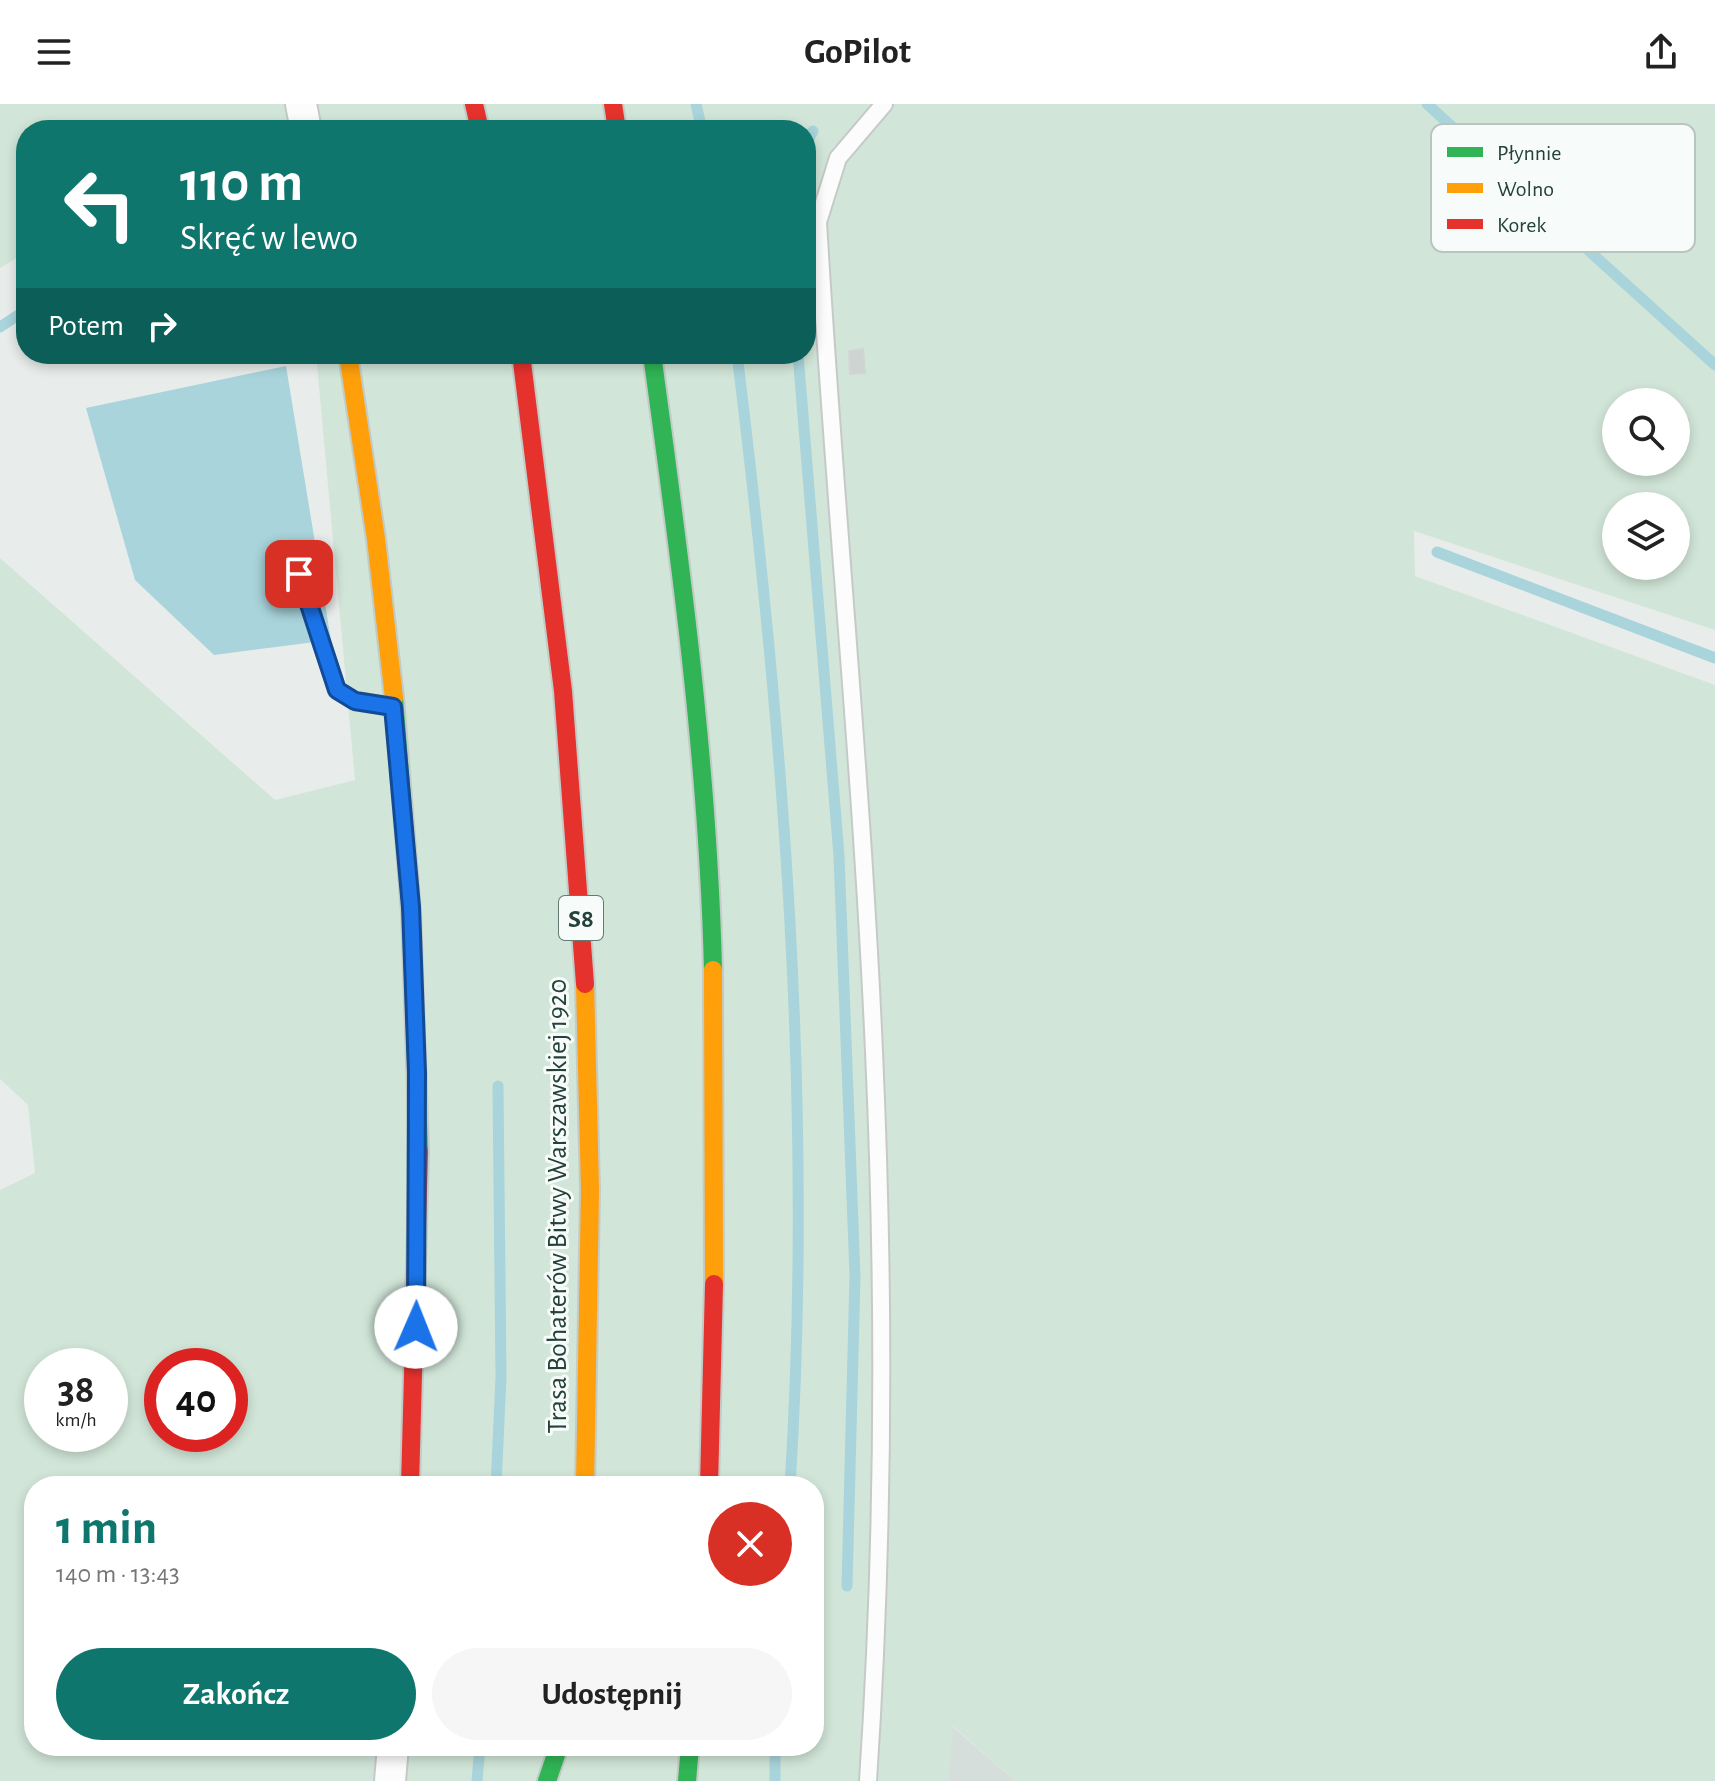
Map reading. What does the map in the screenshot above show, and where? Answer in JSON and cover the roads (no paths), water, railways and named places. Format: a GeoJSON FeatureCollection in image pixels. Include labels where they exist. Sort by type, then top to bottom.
{"type":"FeatureCollection","features":[{"type":"Feature","properties":{"kind":"main road"},"geometry":{"type":"LineString","coordinates":[[350,364],[367,463],[411,907],[418,1101],[410,1476]]}},
{"type":"Feature","properties":{"kind":"main road","name":"Trasa Bohaterów Bitwy Warszawskiej 1920"},"geometry":{"type":"LineString","coordinates":[[522,364],[557,635],[580,895],[590,1244],[585,1476]]}},
{"type":"Feature","properties":{"kind":"main road"},"geometry":{"type":"LineString","coordinates":[[653,364],[695,693],[710,887],[716,1133],[709,1476]]}},
{"type":"Feature","properties":{"kind":"main road"},"geometry":{"type":"LineString","coordinates":[[547,1781],[556,1756]]}},
{"type":"Feature","properties":{"kind":"main road"},"geometry":{"type":"LineString","coordinates":[[565,1781],[568,1756]]}},
{"type":"Feature","properties":{"kind":"main road"},"geometry":{"type":"LineString","coordinates":[[687,1781],[689,1756]]}},
{"type":"Feature","properties":{"kind":"street"},"geometry":{"type":"LineString","coordinates":[[390,1781],[392,1756]]}},
{"type":"Feature","properties":{"kind":"lane"},"geometry":{"type":"LineString","coordinates":[[868,1781],[880,1595],[881,1385],[874,1053],[818,222],[838,158],[884,104]]}},
{"type":"Feature","properties":{"kind":"lane"},"geometry":{"type":"LineString","coordinates":[[299,574],[337,690],[355,701],[393,707]]}},
{"type":"Feature","properties":{"kind":"water"},"geometry":{"type":"Polygon","coordinates":[[[286,366],[331,640],[214,655],[135,580],[86,408],[286,366]]]}},
{"type":"Feature","properties":{"kind":"waterway"},"geometry":{"type":"LineString","coordinates":[[696,104],[700,120]]}},
{"type":"Feature","properties":{"kind":"waterway"},"geometry":{"type":"LineString","coordinates":[[1427,104],[1449,124]]}},
{"type":"Feature","properties":{"kind":"waterway"},"geometry":{"type":"LineString","coordinates":[[1590,252],[1715,365]]}},
{"type":"Feature","properties":{"kind":"waterway"},"geometry":{"type":"LineString","coordinates":[[0,327],[16,317]]}},
{"type":"Feature","properties":{"kind":"waterway"},"geometry":{"type":"LineString","coordinates":[[738,364],[768,636],[790,919],[798,1202],[790,1476]]}},
{"type":"Feature","properties":{"kind":"waterway"},"geometry":{"type":"LineString","coordinates":[[799,364],[839,856],[855,1276],[847,1586]]}},
{"type":"Feature","properties":{"kind":"waterway"},"geometry":{"type":"LineString","coordinates":[[1437,552],[1715,658]]}},
{"type":"Feature","properties":{"kind":"waterway"},"geometry":{"type":"LineString","coordinates":[[496,1476],[501,1377],[498,1086]]}},
{"type":"Feature","properties":{"kind":"waterway"},"geometry":{"type":"LineString","coordinates":[[477,1781],[479,1756]]}},
{"type":"Feature","properties":{"kind":"waterway"},"geometry":{"type":"LineString","coordinates":[[775,1756],[775,1781]]}}]}
